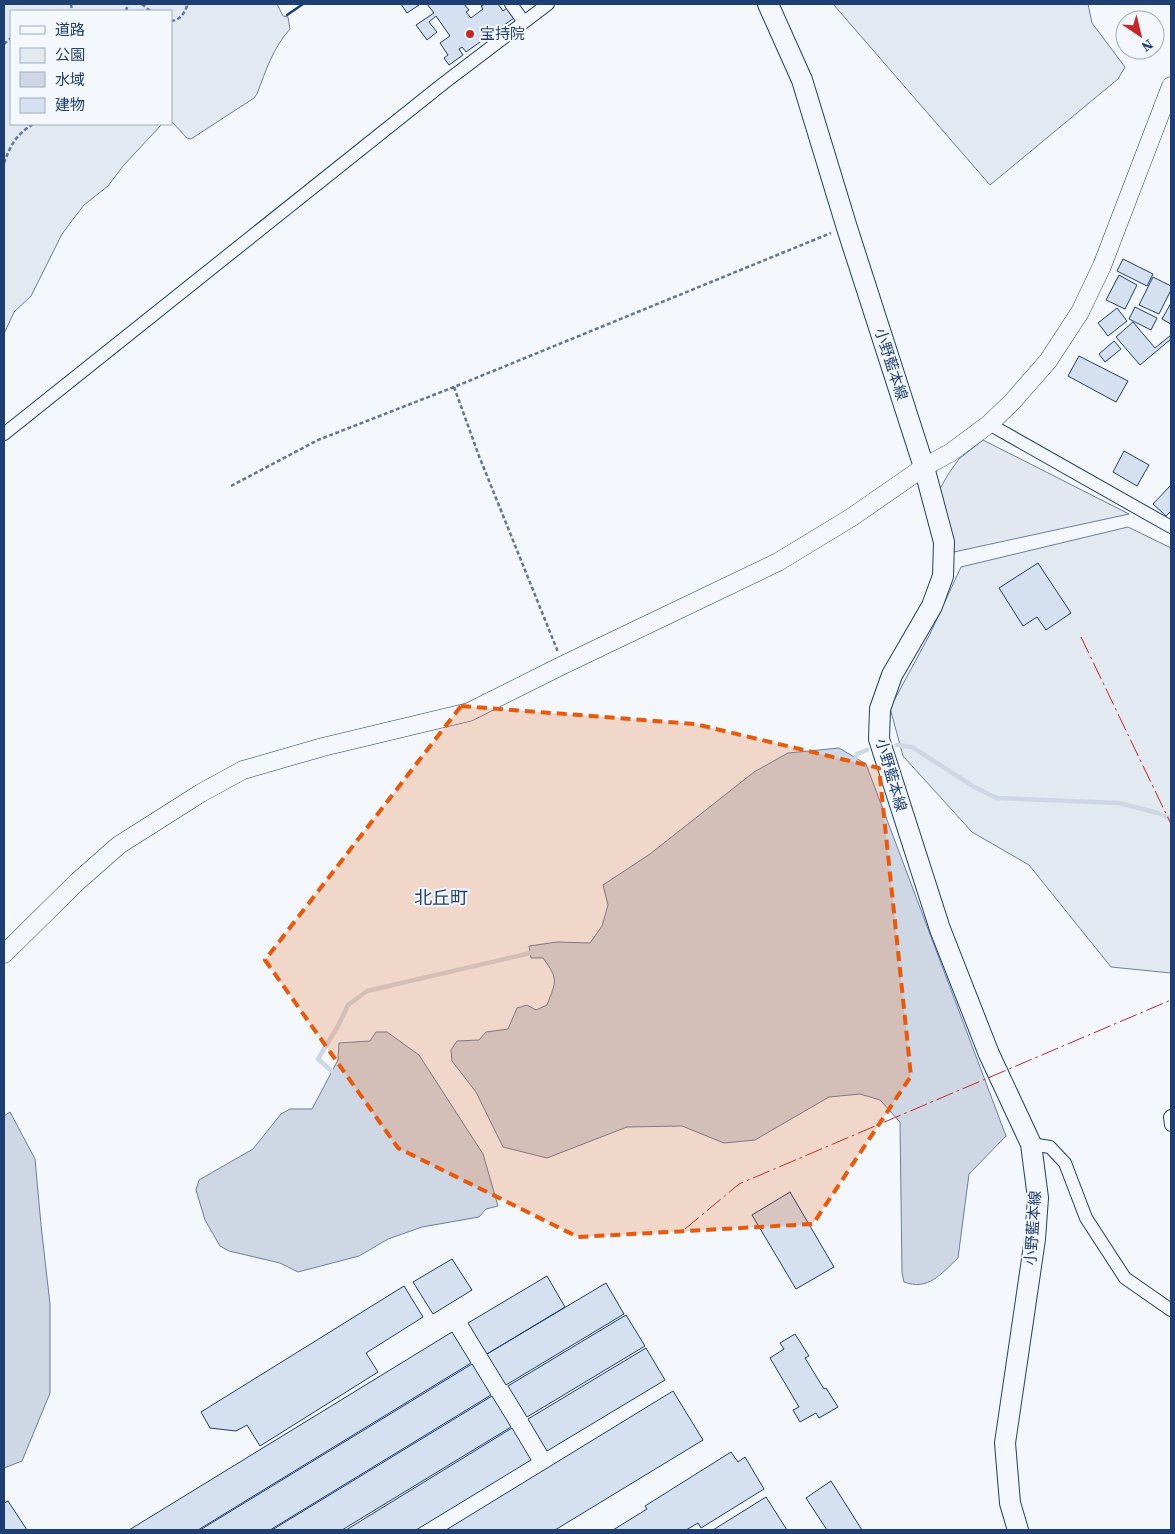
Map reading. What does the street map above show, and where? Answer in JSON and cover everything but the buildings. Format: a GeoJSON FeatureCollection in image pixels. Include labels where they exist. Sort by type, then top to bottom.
{"type":"FeatureCollection","features":[{"type":"Feature","properties":{"kind":"main road","name":"小野藍本線"},"geometry":{"type":"LineString","coordinates":[[768,4],[802,80],[847,228],[924,467],[944,542],[943,576],[932,606],[892,675],[880,709],[878,739],[940,929],[989,1054],[1031,1144],[1038,1198],[1035,1239],[1005,1443],[1010,1503],[1018,1530]]}},
{"type":"Feature","properties":{"kind":"street"},"geometry":{"type":"LineString","coordinates":[[511,4],[524,22]]}},
{"type":"Feature","properties":{"kind":"street"},"geometry":{"type":"LineString","coordinates":[[4,434],[436,89],[548,4]]}},
{"type":"Feature","properties":{"kind":"street"},"geometry":{"type":"LineString","coordinates":[[4,954],[77,882],[119,845],[202,793],[243,770],[323,747],[469,712],[563,664],[778,562],[852,517],[924,467],[950,453],[989,424],[1012,402],[1048,361],[1080,312],[1102,266],[1171,86]]}},
{"type":"Feature","properties":{"kind":"street"},"geometry":{"type":"LineString","coordinates":[[989,424],[1171,527]]}},
{"type":"Feature","properties":{"kind":"street"},"geometry":{"type":"LineString","coordinates":[[1171,1116],[1171,1125]]}},
{"type":"Feature","properties":{"kind":"street"},"geometry":{"type":"LineString","coordinates":[[1031,1144],[1050,1147],[1065,1164],[1086,1218],[1125,1278],[1171,1310]]}},
{"type":"Feature","properties":{"kind":"path"},"geometry":{"type":"LineString","coordinates":[[172,21],[175,21],[184,14],[186,4]]}},
{"type":"Feature","properties":{"kind":"path"},"geometry":{"type":"LineString","coordinates":[[4,163],[9,149],[19,134],[32,125]]}},
{"type":"Feature","properties":{"kind":"path"},"geometry":{"type":"LineString","coordinates":[[232,486],[318,440],[847,228]]}},
{"type":"Feature","properties":{"kind":"path"},"geometry":{"type":"LineString","coordinates":[[454,387],[479,456],[563,664]]}},
{"type":"Feature","properties":{"kind":"highlighted area"},"geometry":{"type":"Polygon","coordinates":[[[461,706],[695,724],[879,768],[911,1076],[813,1224],[578,1237],[398,1148],[265,960],[461,706]]]}},
{"type":"Feature","properties":{"kind":"green space"},"geometry":{"type":"Polygon","coordinates":[[[4,4],[277,4],[283,16],[288,17],[290,29],[274,52],[257,94],[254,98],[191,139],[187,138],[172,122],[172,10],[10,10],[10,125],[161,125],[123,166],[108,186],[84,205],[74,218],[62,234],[31,296],[14,312],[4,334],[4,4]]]}},
{"type":"Feature","properties":{"kind":"green space"},"geometry":{"type":"Polygon","coordinates":[[[833,4],[1088,4],[1092,23],[1115,54],[1115,60],[1120,60],[1125,67],[1118,79],[990,185],[833,4]]]}},
{"type":"Feature","properties":{"kind":"green space"},"geometry":{"type":"Polygon","coordinates":[[[1128,527],[1171,548],[1171,973],[1111,967],[1029,865],[972,832],[903,756],[890,708],[930,634],[961,567],[1128,527]]]}},
{"type":"Feature","properties":{"kind":"shaded area"},"geometry":{"type":"Polygon","coordinates":[[[983,440],[1129,514],[954,552],[938,492],[959,459],[983,440]]]}},
{"type":"Feature","properties":{"kind":"water"},"geometry":{"type":"Polygon","coordinates":[[[839,748],[866,764],[1006,1136],[969,1174],[958,1258],[940,1275],[927,1283],[913,1284],[904,1282],[902,1273],[900,1122],[880,1100],[860,1094],[829,1097],[755,1140],[724,1143],[682,1126],[627,1127],[547,1158],[503,1147],[476,1092],[452,1061],[451,1050],[457,1041],[479,1040],[486,1032],[508,1029],[517,1008],[527,1005],[536,1010],[547,1005],[554,985],[554,976],[543,958],[531,958],[529,946],[557,942],[590,943],[602,926],[608,905],[603,885],[650,854],[754,772],[788,753],[839,748]]]}},
{"type":"Feature","properties":{"kind":"water"},"geometry":{"type":"Polygon","coordinates":[[[376,1032],[387,1032],[419,1055],[483,1154],[498,1206],[486,1209],[479,1217],[422,1227],[388,1239],[359,1256],[298,1272],[280,1263],[229,1251],[220,1246],[205,1220],[196,1190],[199,1180],[253,1149],[281,1114],[290,1109],[312,1109],[338,1060],[339,1043],[370,1041],[376,1032]]]}},
{"type":"Feature","properties":{"kind":"water"},"geometry":{"type":"Polygon","coordinates":[[[10,1112],[35,1159],[50,1304],[50,1393],[22,1461],[4,1468],[4,1116],[10,1112]]]}},
{"type":"Feature","properties":{"kind":"waterway"},"geometry":{"type":"LineString","coordinates":[[897,745],[912,747],[976,788],[997,798],[1119,803],[1158,813],[1171,819]]}},
{"type":"Feature","properties":{"kind":"waterway"},"geometry":{"type":"LineString","coordinates":[[854,762],[857,754],[867,750]]}},
{"type":"Feature","properties":{"kind":"waterway"},"geometry":{"type":"LineString","coordinates":[[335,1074],[318,1059],[348,1005],[367,991],[535,952]]}},
{"type":"Feature","properties":{"kind":"wall"},"geometry":{"type":"LineString","coordinates":[[287,15],[303,4]]}},
{"type":"Feature","properties":{"kind":"power"},"geometry":{"type":"LineString","coordinates":[[1081,637],[1171,824]]}},
{"type":"Feature","properties":{"kind":"power"},"geometry":{"type":"LineString","coordinates":[[685,1229],[739,1184],[1171,1000]]}},
{"type":"Feature","properties":{"kind":"place","name":"宝持院"},"geometry":{"type":"Point","coordinates":[470,34]}},
{"type":"Feature","properties":{"kind":"district","name":"北丘町"},"geometry":{"type":"Point","coordinates":[441,898]}}]}
